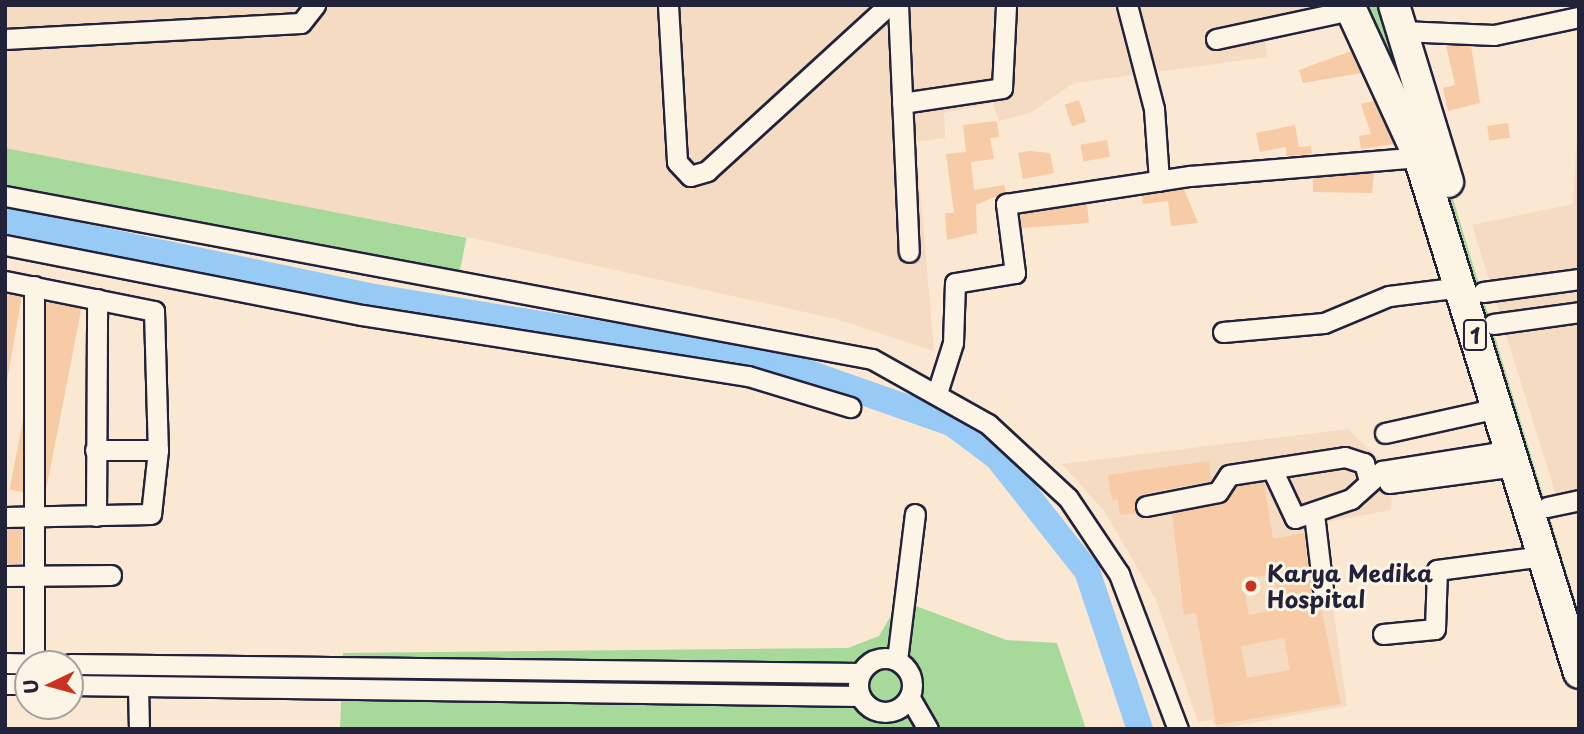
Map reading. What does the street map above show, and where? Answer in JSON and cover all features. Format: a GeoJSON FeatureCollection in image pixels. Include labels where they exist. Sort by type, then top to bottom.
{"type":"FeatureCollection","features":[{"type":"Feature","properties":{"kind":"highway","name":"1"},"geometry":{"type":"LineString","coordinates":[[1350,8],[1419,157],[1472,289],[1493,324],[1579,613]]}},
{"type":"Feature","properties":{"kind":"highway","name":"1"},"geometry":{"type":"LineString","coordinates":[[1397,18],[1472,289],[1498,408],[1577,662]]}},
{"type":"Feature","properties":{"kind":"street"},"geometry":{"type":"LineString","coordinates":[[5,40],[301,23],[316,5]]}},
{"type":"Feature","properties":{"kind":"street"},"geometry":{"type":"LineString","coordinates":[[668,5],[677,162],[690,176],[707,172],[890,5]]}},
{"type":"Feature","properties":{"kind":"street"},"geometry":{"type":"LineString","coordinates":[[898,5],[909,252]]}},
{"type":"Feature","properties":{"kind":"street"},"geometry":{"type":"LineString","coordinates":[[902,103],[1002,88],[1006,5]]}},
{"type":"Feature","properties":{"kind":"street"},"geometry":{"type":"LineString","coordinates":[[1127,5],[1154,109],[1159,181]]}},
{"type":"Feature","properties":{"kind":"street"},"geometry":{"type":"LineString","coordinates":[[1216,39],[1350,8]]}},
{"type":"Feature","properties":{"kind":"street"},"geometry":{"type":"LineString","coordinates":[[1397,18],[1494,35],[1579,17]]}},
{"type":"Feature","properties":{"kind":"street"},"geometry":{"type":"LineString","coordinates":[[937,393],[953,343],[955,284],[1015,273],[1006,204],[1159,181],[1419,157]]}},
{"type":"Feature","properties":{"kind":"street"},"geometry":{"type":"LineString","coordinates":[[5,196],[811,343],[872,359],[937,393],[1007,438],[1087,521],[1153,650],[1178,729]]}},
{"type":"Feature","properties":{"kind":"street"},"geometry":{"type":"LineString","coordinates":[[5,245],[362,315],[748,376],[850,407]]}},
{"type":"Feature","properties":{"kind":"street"},"geometry":{"type":"LineString","coordinates":[[5,281],[154,311],[158,450],[150,514],[5,517]]}},
{"type":"Feature","properties":{"kind":"street"},"geometry":{"type":"LineString","coordinates":[[1223,332],[1324,323],[1389,296],[1570,281],[1572,313],[1493,324]]}},
{"type":"Feature","properties":{"kind":"street"},"geometry":{"type":"LineString","coordinates":[[33,286],[34,650]]}},
{"type":"Feature","properties":{"kind":"street"},"geometry":{"type":"LineString","coordinates":[[96,516],[97,299]]}},
{"type":"Feature","properties":{"kind":"street"},"geometry":{"type":"LineString","coordinates":[[1385,433],[1498,408]]}},
{"type":"Feature","properties":{"kind":"street"},"geometry":{"type":"LineString","coordinates":[[95,450],[158,450]]}},
{"type":"Feature","properties":{"kind":"street"},"geometry":{"type":"LineString","coordinates":[[1146,506],[1219,492],[1229,475],[1356,458],[1372,480],[1384,484],[1513,458]]}},
{"type":"Feature","properties":{"kind":"street"},"geometry":{"type":"LineString","coordinates":[[1272,470],[1289,517],[1314,514],[1351,499],[1372,480]]}},
{"type":"Feature","properties":{"kind":"street"},"geometry":{"type":"LineString","coordinates":[[1547,507],[1579,500]]}},
{"type":"Feature","properties":{"kind":"street"},"geometry":{"type":"LineString","coordinates":[[897,660],[915,514]]}},
{"type":"Feature","properties":{"kind":"street"},"geometry":{"type":"LineString","coordinates":[[1314,514],[1323,590]]}},
{"type":"Feature","properties":{"kind":"street"},"geometry":{"type":"LineString","coordinates":[[1383,634],[1435,629],[1437,570],[1543,556]]}},
{"type":"Feature","properties":{"kind":"street"},"geometry":{"type":"LineString","coordinates":[[5,576],[111,575]]}},
{"type":"Feature","properties":{"kind":"street"},"geometry":{"type":"LineString","coordinates":[[84,664],[860,673],[883,657],[897,660],[908,669],[910,698],[928,729]]}},
{"type":"Feature","properties":{"kind":"street"},"geometry":{"type":"LineString","coordinates":[[860,673],[860,696]]}},
{"type":"Feature","properties":{"kind":"street"},"geometry":{"type":"LineString","coordinates":[[84,685],[860,696],[891,721],[910,698]]}},
{"type":"Feature","properties":{"kind":"street"},"geometry":{"type":"LineString","coordinates":[[138,686],[139,729]]}},
{"type":"Feature","properties":{"kind":"shaded area"},"geometry":{"type":"Polygon","coordinates":[[[5,5],[1326,5],[1332,19],[1264,32],[1267,57],[1074,83],[1030,113],[999,121],[993,103],[944,113],[945,138],[916,142],[934,351],[836,319],[467,237],[5,151],[5,5]]]}},
{"type":"Feature","properties":{"kind":"shaded area"},"geometry":{"type":"Polygon","coordinates":[[[1579,99],[1579,509],[1560,508],[1472,225],[1573,204],[1579,99]]]}},
{"type":"Feature","properties":{"kind":"shaded area","name":"Karya Medika Hospital"},"geometry":{"type":"Polygon","coordinates":[[[1348,429],[1382,462],[1501,443],[1506,478],[1392,495],[1391,510],[1321,523],[1347,706],[1219,729],[1211,720],[1198,722],[1156,600],[1105,512],[1062,464],[1348,429]]]}},
{"type":"Feature","properties":{"kind":"green space"},"geometry":{"type":"Polygon","coordinates":[[[1349,5],[1394,5],[1579,613],[1579,655],[1461,287],[1349,5]]]}},
{"type":"Feature","properties":{"kind":"green space"},"geometry":{"type":"Polygon","coordinates":[[[5,148],[466,238],[458,282],[5,194],[5,148]]]}},
{"type":"Feature","properties":{"kind":"green space"},"geometry":{"type":"Polygon","coordinates":[[[900,600],[1006,640],[1057,643],[1086,729],[340,729],[343,653],[848,648],[879,636],[900,600]]]}},
{"type":"Feature","properties":{"kind":"building"},"geometry":{"type":"Polygon","coordinates":[[[1446,45],[1471,46],[1480,103],[1448,111],[1443,88],[1455,85],[1446,45]]]}},
{"type":"Feature","properties":{"kind":"building"},"geometry":{"type":"Polygon","coordinates":[[[1351,51],[1361,73],[1303,83],[1299,70],[1351,51]]]}},
{"type":"Feature","properties":{"kind":"building"},"geometry":{"type":"Polygon","coordinates":[[[1079,100],[1086,122],[1072,127],[1065,105],[1079,100]]]}},
{"type":"Feature","properties":{"kind":"building"},"geometry":{"type":"Polygon","coordinates":[[[1374,101],[1394,144],[1361,149],[1359,136],[1371,134],[1361,104],[1374,101]]]}},
{"type":"Feature","properties":{"kind":"building"},"geometry":{"type":"Polygon","coordinates":[[[997,121],[999,137],[990,138],[994,159],[971,162],[974,190],[1004,185],[1006,192],[976,205],[977,233],[947,240],[945,213],[954,213],[946,154],[966,152],[963,125],[997,121]]]}},
{"type":"Feature","properties":{"kind":"building"},"geometry":{"type":"Polygon","coordinates":[[[1508,123],[1510,138],[1489,141],[1487,126],[1508,123]]]}},
{"type":"Feature","properties":{"kind":"building"},"geometry":{"type":"Polygon","coordinates":[[[1295,125],[1299,147],[1311,146],[1312,154],[1286,156],[1286,147],[1260,152],[1256,133],[1295,125]]]}},
{"type":"Feature","properties":{"kind":"building"},"geometry":{"type":"Polygon","coordinates":[[[1107,140],[1110,157],[1083,161],[1080,145],[1107,140]]]}},
{"type":"Feature","properties":{"kind":"building"},"geometry":{"type":"Polygon","coordinates":[[[1018,153],[1050,153],[1054,173],[1023,179],[1018,153]]]}},
{"type":"Feature","properties":{"kind":"building"},"geometry":{"type":"Polygon","coordinates":[[[1374,173],[1372,193],[1313,192],[1313,178],[1374,173]]]}},
{"type":"Feature","properties":{"kind":"building"},"geometry":{"type":"Polygon","coordinates":[[[1184,189],[1198,223],[1171,226],[1168,201],[1143,204],[1142,196],[1184,189]]]}},
{"type":"Feature","properties":{"kind":"building"},"geometry":{"type":"Polygon","coordinates":[[[1087,204],[1089,223],[1021,228],[1020,214],[1087,204]]]}},
{"type":"Feature","properties":{"kind":"building"},"geometry":{"type":"Polygon","coordinates":[[[5,294],[22,297],[5,392],[5,294]]]}},
{"type":"Feature","properties":{"kind":"building"},"geometry":{"type":"Polygon","coordinates":[[[46,302],[81,309],[45,496],[10,489],[46,302]]]}},
{"type":"Feature","properties":{"kind":"building"},"geometry":{"type":"Polygon","coordinates":[[[1209,461],[1211,481],[1143,494],[1135,501],[1136,513],[1120,515],[1118,499],[1112,500],[1108,475],[1209,461]]]}},
{"type":"Feature","properties":{"kind":"building"},"geometry":{"type":"Polygon","coordinates":[[[1264,482],[1273,539],[1304,533],[1311,591],[1320,602],[1341,704],[1216,725],[1196,613],[1184,615],[1172,513],[1221,504],[1236,486],[1264,482]],[[1274,574],[1243,579],[1249,615],[1280,609],[1274,574]],[[1284,638],[1241,646],[1247,678],[1290,670],[1284,638]]]}},
{"type":"Feature","properties":{"kind":"building"},"geometry":{"type":"Polygon","coordinates":[[[5,529],[22,529],[22,564],[5,564],[5,529]]]}},
{"type":"Feature","properties":{"kind":"waterway"},"geometry":{"type":"LineString","coordinates":[[5,220],[375,297],[783,364],[953,424],[997,457],[1087,571],[1140,729]]}},
{"type":"Feature","properties":{"kind":"place","name":"Karya Medika Hospital"},"geometry":{"type":"Point","coordinates":[1251,586]}}]}
